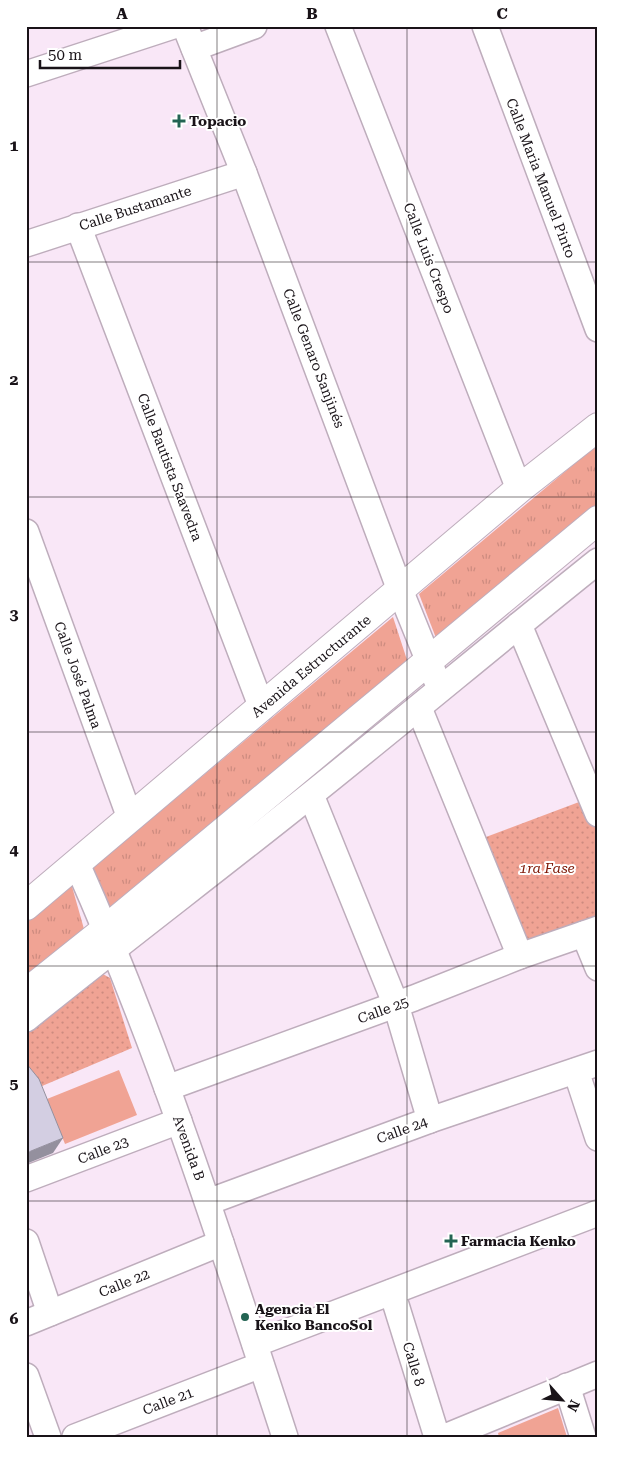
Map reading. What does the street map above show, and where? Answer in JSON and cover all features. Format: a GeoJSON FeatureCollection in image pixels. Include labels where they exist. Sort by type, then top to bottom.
{"type":"FeatureCollection","features":[{"type":"Feature","properties":{"kind":"main road","name":"Avenida Estructurante"},"geometry":{"type":"LineString","coordinates":[[26,906],[520,489],[598,427]]}},
{"type":"Feature","properties":{"kind":"main road"},"geometry":{"type":"LineString","coordinates":[[26,993],[109,939],[429,661],[598,520]]}},
{"type":"Feature","properties":{"kind":"street"},"geometry":{"type":"LineString","coordinates":[[26,74],[173,26]]}},
{"type":"Feature","properties":{"kind":"street"},"geometry":{"type":"LineString","coordinates":[[190,37],[254,26]]}},
{"type":"Feature","properties":{"kind":"street","name":"Calle Luis Crespo"},"geometry":{"type":"LineString","coordinates":[[338,26],[520,489]]}},
{"type":"Feature","properties":{"kind":"street","name":"Calle Maria Manuel Pinto"},"geometry":{"type":"LineString","coordinates":[[485,26],[598,329]]}},
{"type":"Feature","properties":{"kind":"street","name":"Calle Genaro Sanjinés"},"geometry":{"type":"LineString","coordinates":[[190,37],[244,173],[400,590],[441,690]]}},
{"type":"Feature","properties":{"kind":"street","name":"Calle Bustamante"},"geometry":{"type":"LineString","coordinates":[[26,244],[244,173]]}},
{"type":"Feature","properties":{"kind":"street","name":"Calle Bautista Saavedra"},"geometry":{"type":"LineString","coordinates":[[78,226],[262,708]]}},
{"type":"Feature","properties":{"kind":"street","name":"Calle José Palma"},"geometry":{"type":"LineString","coordinates":[[26,532],[130,818]]}},
{"type":"Feature","properties":{"kind":"street"},"geometry":{"type":"LineString","coordinates":[[26,1019],[109,939],[311,794],[598,561]]}},
{"type":"Feature","properties":{"kind":"street"},"geometry":{"type":"LineString","coordinates":[[518,625],[595,798]]}},
{"type":"Feature","properties":{"kind":"street"},"geometry":{"type":"LineString","coordinates":[[419,708],[520,956]]}},
{"type":"Feature","properties":{"kind":"street"},"geometry":{"type":"LineString","coordinates":[[311,794],[396,1005],[430,1120]]}},
{"type":"Feature","properties":{"kind":"street","name":"Avenida B"},"geometry":{"type":"LineString","coordinates":[[77,864],[109,939],[179,1121],[208,1202],[285,1437]]}},
{"type":"Feature","properties":{"kind":"street"},"geometry":{"type":"LineString","coordinates":[[591,931],[598,968]]}},
{"type":"Feature","properties":{"kind":"street","name":"Calle 25"},"geometry":{"type":"LineString","coordinates":[[167,1088],[396,1005],[520,956],[591,931]]}},
{"type":"Feature","properties":{"kind":"street"},"geometry":{"type":"LineString","coordinates":[[587,1067],[598,1138]]}},
{"type":"Feature","properties":{"kind":"street","name":"Calle 24"},"geometry":{"type":"LineString","coordinates":[[208,1202],[430,1120],[587,1067]]}},
{"type":"Feature","properties":{"kind":"street","name":"Calle 23"},"geometry":{"type":"LineString","coordinates":[[26,1179],[179,1121]]}},
{"type":"Feature","properties":{"kind":"street","name":"Calle 21"},"geometry":{"type":"LineString","coordinates":[[75,1437],[103,1432],[258,1354],[392,1292],[598,1213]]}},
{"type":"Feature","properties":{"kind":"street"},"geometry":{"type":"LineString","coordinates":[[26,1242],[50,1313]]}},
{"type":"Feature","properties":{"kind":"street","name":"Calle 22"},"geometry":{"type":"LineString","coordinates":[[26,1323],[221,1243]]}},
{"type":"Feature","properties":{"kind":"street","name":"Calle 8"},"geometry":{"type":"LineString","coordinates":[[392,1292],[437,1437]]}},
{"type":"Feature","properties":{"kind":"street"},"geometry":{"type":"LineString","coordinates":[[445,1437],[598,1374]]}},
{"type":"Feature","properties":{"kind":"street"},"geometry":{"type":"LineString","coordinates":[[26,1376],[48,1437]]}},
{"type":"Feature","properties":{"kind":"street"},"geometry":{"type":"LineString","coordinates":[[568,1386],[584,1437]]}},
{"type":"Feature","properties":{"kind":"green space"},"geometry":{"type":"Polygon","coordinates":[[[598,444],[598,507],[436,638],[419,594],[598,444]]]}},
{"type":"Feature","properties":{"kind":"green space"},"geometry":{"type":"Polygon","coordinates":[[[393,617],[408,663],[106,910],[91,869],[393,617]]]}},
{"type":"Feature","properties":{"kind":"green space","name":"1ra Fase"},"geometry":{"type":"Polygon","coordinates":[[[587,799],[598,826],[598,918],[527,947],[478,840],[587,799]]]}},
{"type":"Feature","properties":{"kind":"green space"},"geometry":{"type":"Polygon","coordinates":[[[71,883],[84,929],[26,975],[26,921],[71,883]]]}},
{"type":"Feature","properties":{"kind":"green space"},"geometry":{"type":"Polygon","coordinates":[[[101,973],[110,978],[132,1048],[35,1089],[26,1078],[26,1029],[101,973]]]}},
{"type":"Feature","properties":{"kind":"green space"},"geometry":{"type":"Polygon","coordinates":[[[119,1070],[137,1115],[65,1144],[47,1099],[119,1070]]]}},
{"type":"Feature","properties":{"kind":"green space"},"geometry":{"type":"Polygon","coordinates":[[[558,1408],[567,1437],[499,1437],[498,1433],[558,1408]]]}},
{"type":"Feature","properties":{"kind":"building"},"geometry":{"type":"Polygon","coordinates":[[[26,1063],[39,1079],[63,1138],[26,1154],[26,1063]]]}},
{"type":"Feature","properties":{"kind":"place","name":"Topacio"},"geometry":{"type":"Point","coordinates":[179,121]}},
{"type":"Feature","properties":{"kind":"place","name":"Farmacia Kenko"},"geometry":{"type":"Point","coordinates":[451,1241]}},
{"type":"Feature","properties":{"kind":"place","name":"Agencia El Kenko BancoSol"},"geometry":{"type":"Point","coordinates":[245,1317]}}]}
